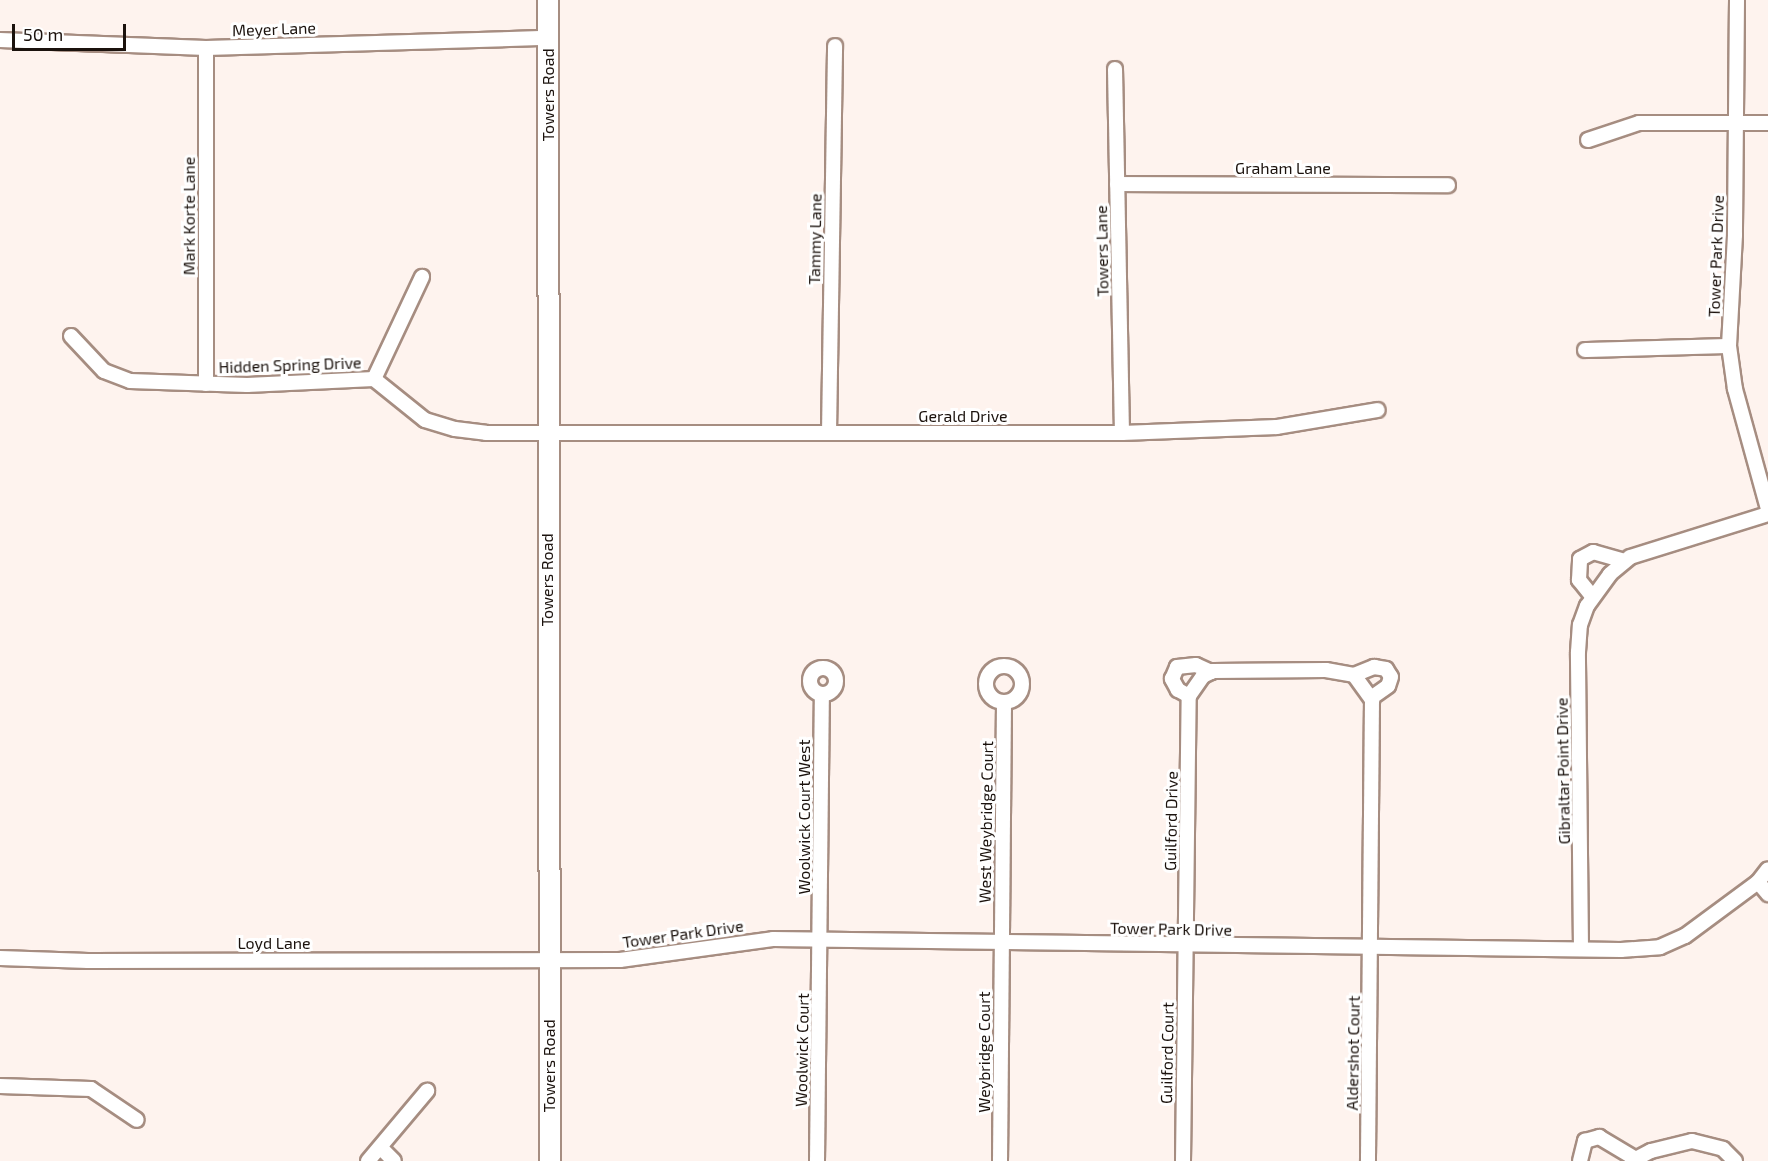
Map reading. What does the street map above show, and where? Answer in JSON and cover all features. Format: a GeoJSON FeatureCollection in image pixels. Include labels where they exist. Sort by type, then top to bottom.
{"type":"FeatureCollection","features":[{"type":"Feature","properties":{"kind":"main road","name":"Towers Road"},"geometry":{"type":"LineString","coordinates":[[548,0],[546,433],[550,1161]]}},
{"type":"Feature","properties":{"kind":"street","name":"Tower Park Drive"},"geometry":{"type":"LineString","coordinates":[[1737,0],[1736,123],[1729,346],[1743,420],[1768,509]]}},
{"type":"Feature","properties":{"kind":"street","name":"Meyer Lane"},"geometry":{"type":"LineString","coordinates":[[0,40],[206,48],[548,38]]}},
{"type":"Feature","properties":{"kind":"street","name":"Tammy Lane"},"geometry":{"type":"LineString","coordinates":[[829,433],[835,46]]}},
{"type":"Feature","properties":{"kind":"street","name":"Mark Korte Lane"},"geometry":{"type":"LineString","coordinates":[[206,48],[206,384]]}},
{"type":"Feature","properties":{"kind":"street","name":"Towers Lane"},"geometry":{"type":"LineString","coordinates":[[1115,69],[1122,433]]}},
{"type":"Feature","properties":{"kind":"street"},"geometry":{"type":"LineString","coordinates":[[1588,140],[1639,123],[1768,123]]}},
{"type":"Feature","properties":{"kind":"street","name":"Graham Lane"},"geometry":{"type":"LineString","coordinates":[[1117,184],[1448,185]]}},
{"type":"Feature","properties":{"kind":"street"},"geometry":{"type":"LineString","coordinates":[[374,379],[422,277]]}},
{"type":"Feature","properties":{"kind":"street","name":"Hidden Spring Drive"},"geometry":{"type":"LineString","coordinates":[[71,336],[104,371],[130,381],[206,384],[374,379],[425,420],[455,429],[546,433]]}},
{"type":"Feature","properties":{"kind":"street"},"geometry":{"type":"LineString","coordinates":[[1585,350],[1729,346]]}},
{"type":"Feature","properties":{"kind":"street","name":"Gerald Drive"},"geometry":{"type":"LineString","coordinates":[[546,433],[1122,433],[1272,428],[1378,410]]}},
{"type":"Feature","properties":{"kind":"street","name":"Gibraltar Point Drive"},"geometry":{"type":"LineString","coordinates":[[1581,948],[1578,652],[1580,625],[1592,596],[1625,561],[1768,514]]}},
{"type":"Feature","properties":{"kind":"street"},"geometry":{"type":"LineString","coordinates":[[1592,596],[1579,580],[1580,559],[1593,552],[1625,561]]}},
{"type":"Feature","properties":{"kind":"street"},"geometry":{"type":"LineString","coordinates":[[1212,672],[1195,685],[1189,696],[1178,690],[1172,679],[1177,668],[1196,665],[1212,672],[1326,670],[1354,675],[1374,667],[1386,669],[1391,677],[1388,686],[1372,697]]}},
{"type":"Feature","properties":{"kind":"street"},"geometry":{"type":"LineString","coordinates":[[1354,675],[1372,697],[1370,946]]}},
{"type":"Feature","properties":{"kind":"street","name":"Woolwick Court West"},"geometry":{"type":"LineString","coordinates":[[820,940],[822,694]]}},
{"type":"Feature","properties":{"kind":"street","name":"Guilford Drive"},"geometry":{"type":"LineString","coordinates":[[1185,946],[1189,696]]}},
{"type":"Feature","properties":{"kind":"street","name":"West Weybridge Court"},"geometry":{"type":"LineString","coordinates":[[1001,942],[1004,702]]}},
{"type":"Feature","properties":{"kind":"street","name":"Tower Park Drive"},"geometry":{"type":"LineString","coordinates":[[549,961],[620,960],[726,944],[820,940],[1185,946],[1660,947],[1685,936],[1758,882],[1768,869]]}},
{"type":"Feature","properties":{"kind":"street"},"geometry":{"type":"LineString","coordinates":[[1758,882],[1768,894]]}},
{"type":"Feature","properties":{"kind":"street","name":"Woolwick Court"},"geometry":{"type":"LineString","coordinates":[[817,1161],[820,940]]}},
{"type":"Feature","properties":{"kind":"street","name":"Weybridge Court"},"geometry":{"type":"LineString","coordinates":[[1000,1161],[1001,942]]}},
{"type":"Feature","properties":{"kind":"street","name":"Guilford Court"},"geometry":{"type":"LineString","coordinates":[[1183,1161],[1185,946]]}},
{"type":"Feature","properties":{"kind":"street","name":"Aldershot Court"},"geometry":{"type":"LineString","coordinates":[[1368,1161],[1370,946]]}},
{"type":"Feature","properties":{"kind":"street","name":"Loyd Lane"},"geometry":{"type":"LineString","coordinates":[[0,958],[88,961],[549,961]]}},
{"type":"Feature","properties":{"kind":"street"},"geometry":{"type":"LineString","coordinates":[[0,1086],[91,1089],[137,1120]]}},
{"type":"Feature","properties":{"kind":"street"},"geometry":{"type":"LineString","coordinates":[[368,1161],[427,1091]]}},
{"type":"Feature","properties":{"kind":"street"},"geometry":{"type":"LineString","coordinates":[[1580,1161],[1585,1141],[1599,1137],[1633,1160],[1692,1141],[1723,1149],[1736,1161]]}},
{"type":"Feature","properties":{"kind":"street"},"geometry":{"type":"LineString","coordinates":[[381,1148],[394,1161]]}}]}
